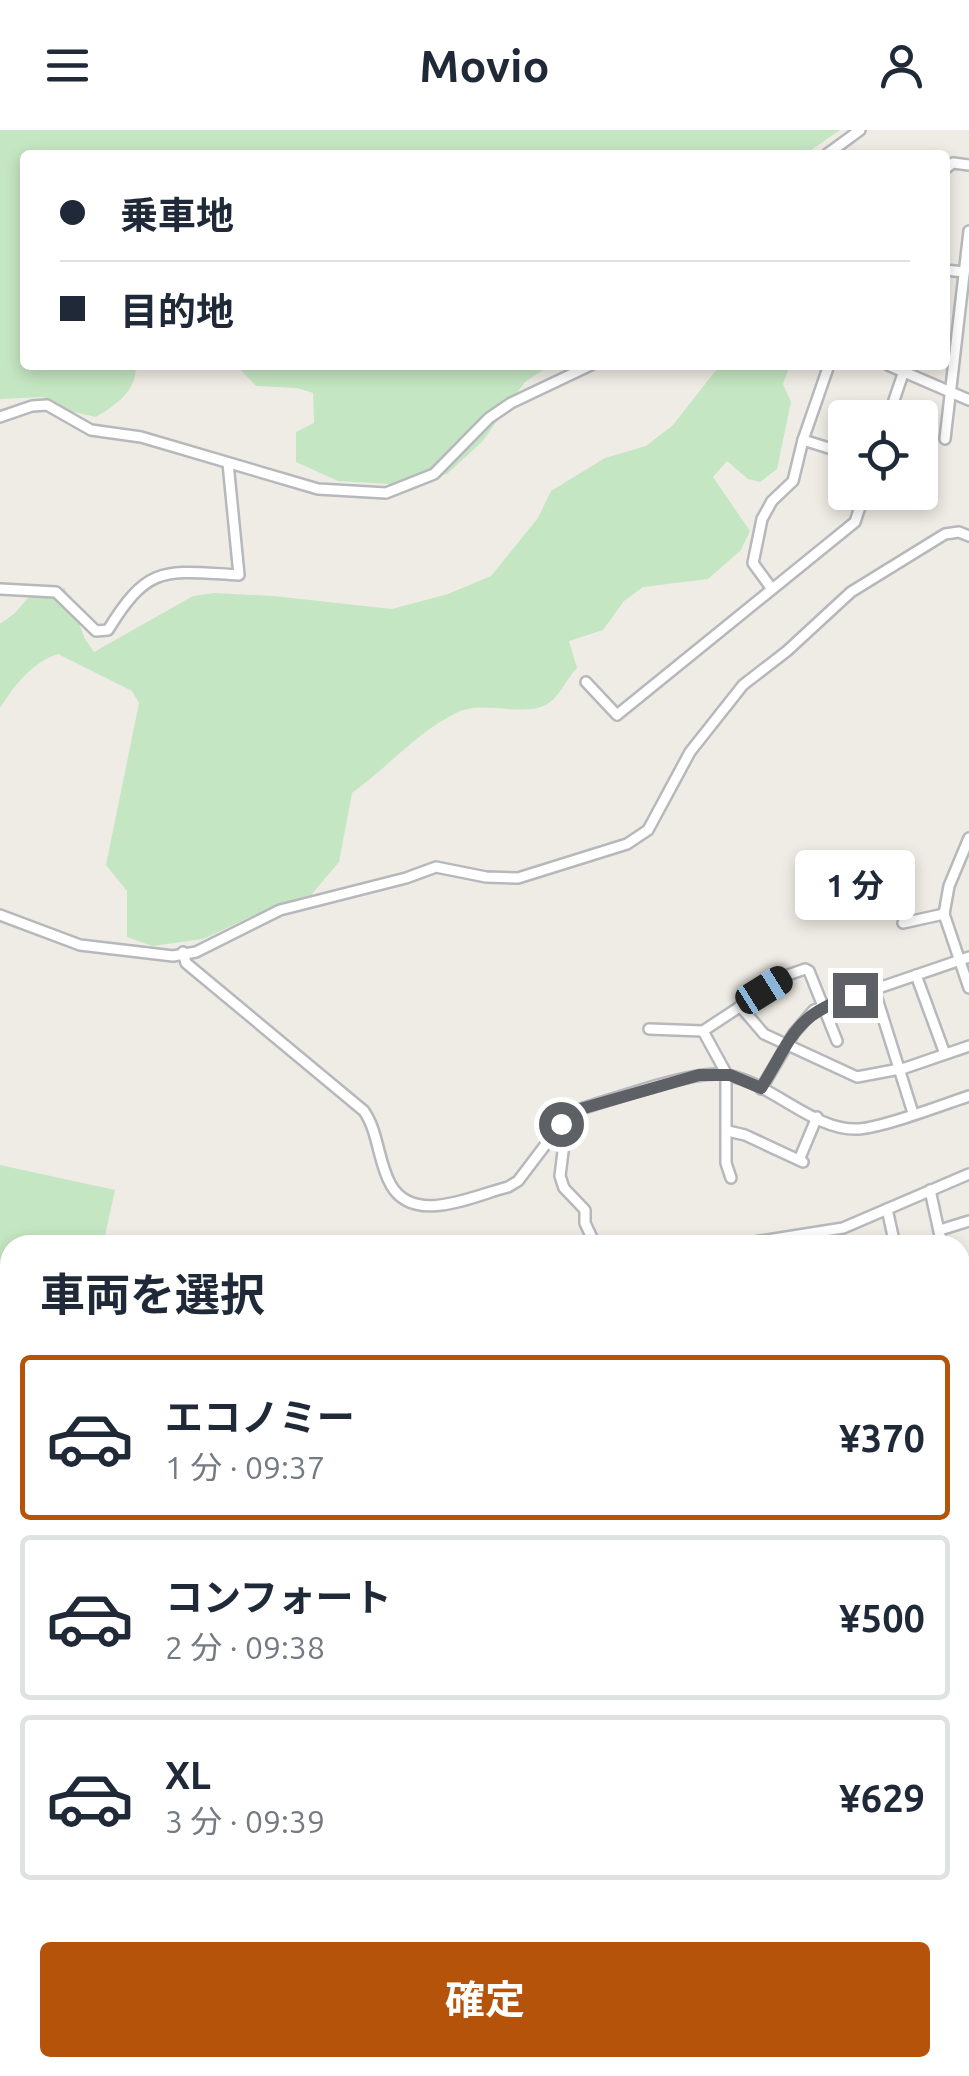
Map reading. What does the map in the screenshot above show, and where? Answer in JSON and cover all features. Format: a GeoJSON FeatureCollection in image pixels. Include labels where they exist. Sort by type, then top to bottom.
{"type":"FeatureCollection","features":[{"type":"Feature","properties":{"kind":"street"},"geometry":{"type":"LineString","coordinates":[[833,150],[860,130]]}},
{"type":"Feature","properties":{"kind":"street"},"geometry":{"type":"LineString","coordinates":[[945,439],[969,231]]}},
{"type":"Feature","properties":{"kind":"street"},"geometry":{"type":"LineString","coordinates":[[950,271],[964,272]]}},
{"type":"Feature","properties":{"kind":"street"},"geometry":{"type":"LineString","coordinates":[[0,417],[47,405],[91,430],[141,437],[318,489],[386,492],[434,474],[489,418],[511,403],[580,370]]}},
{"type":"Feature","properties":{"kind":"street"},"geometry":{"type":"LineString","coordinates":[[772,589],[752,563],[762,518],[772,501],[793,481],[827,370]]}},
{"type":"Feature","properties":{"kind":"street"},"geometry":{"type":"LineString","coordinates":[[894,400],[905,370]]}},
{"type":"Feature","properties":{"kind":"street"},"geometry":{"type":"LineString","coordinates":[[907,370],[969,400]]}},
{"type":"Feature","properties":{"kind":"street"},"geometry":{"type":"LineString","coordinates":[[803,440],[828,448]]}},
{"type":"Feature","properties":{"kind":"street"},"geometry":{"type":"LineString","coordinates":[[0,590],[56,592],[96,631],[104,631],[121,605],[149,579],[170,574],[238,575],[228,462]]}},
{"type":"Feature","properties":{"kind":"street"},"geometry":{"type":"LineString","coordinates":[[586,682],[616,715],[855,522],[859,510]]}},
{"type":"Feature","properties":{"kind":"street"},"geometry":{"type":"LineString","coordinates":[[0,914],[80,945],[173,956],[196,952],[280,910],[436,868],[518,878],[627,844],[648,830],[690,752],[755,673],[787,651],[839,601],[872,577],[945,534],[959,532],[969,536]]}},
{"type":"Feature","properties":{"kind":"street"},"geometry":{"type":"LineString","coordinates":[[969,838],[950,886],[944,914],[964,959],[969,988]]}},
{"type":"Feature","properties":{"kind":"street"},"geometry":{"type":"LineString","coordinates":[[903,923],[944,914]]}},
{"type":"Feature","properties":{"kind":"street"},"geometry":{"type":"LineString","coordinates":[[184,952],[186,963],[364,1111],[372,1123],[391,1187],[415,1205],[438,1206],[508,1188],[518,1181],[568,1115],[699,1075],[724,1075],[761,1088],[816,1117],[859,1129],[969,1096]]}},
{"type":"Feature","properties":{"kind":"street"},"geometry":{"type":"LineString","coordinates":[[761,1088],[804,1020],[823,1006],[964,959]]}},
{"type":"Feature","properties":{"kind":"street"},"geometry":{"type":"LineString","coordinates":[[649,1029],[704,1031],[788,975],[806,969],[837,1040]]}},
{"type":"Feature","properties":{"kind":"street"},"geometry":{"type":"LineString","coordinates":[[916,975],[945,1054]]}},
{"type":"Feature","properties":{"kind":"street"},"geometry":{"type":"LineString","coordinates":[[874,988],[913,1113]]}},
{"type":"Feature","properties":{"kind":"street"},"geometry":{"type":"LineString","coordinates":[[740,1006],[758,1030],[851,1076],[901,1070],[969,1046]]}},
{"type":"Feature","properties":{"kind":"street"},"geometry":{"type":"LineString","coordinates":[[704,1031],[725,1070],[726,1163],[731,1178]]}},
{"type":"Feature","properties":{"kind":"street"},"geometry":{"type":"LineString","coordinates":[[568,1115],[560,1176],[564,1188],[586,1210],[585,1223],[591,1235]]}},
{"type":"Feature","properties":{"kind":"street"},"geometry":{"type":"LineString","coordinates":[[728,1131],[801,1161],[816,1117]]}},
{"type":"Feature","properties":{"kind":"street"},"geometry":{"type":"LineString","coordinates":[[799,1235],[843,1228],[969,1174]]}},
{"type":"Feature","properties":{"kind":"street"},"geometry":{"type":"LineString","coordinates":[[930,1190],[941,1235]]}},
{"type":"Feature","properties":{"kind":"street"},"geometry":{"type":"LineString","coordinates":[[887,1209],[893,1235]]}},
{"type":"Feature","properties":{"kind":"street"},"geometry":{"type":"LineString","coordinates":[[940,1230],[969,1221]]}},
{"type":"Feature","properties":{"kind":"green space"},"geometry":{"type":"Polygon","coordinates":[[[0,130],[840,130],[811,150],[20,150],[20,370],[135,370],[129,390],[96,417],[69,411],[43,397],[0,399],[0,130]]]}},
{"type":"Feature","properties":{"kind":"green space"},"geometry":{"type":"Polygon","coordinates":[[[241,370],[543,370],[525,382],[482,442],[447,474],[390,484],[338,481],[296,462],[296,432],[314,423],[313,393],[297,388],[256,386],[241,370]]]}},
{"type":"Feature","properties":{"kind":"green space"},"geometry":{"type":"Polygon","coordinates":[[[716,370],[788,370],[783,384],[791,402],[777,469],[760,482],[748,479],[727,461],[713,477],[750,531],[741,550],[708,579],[643,587],[624,601],[603,630],[569,641],[577,668],[547,704],[531,709],[466,709],[415,740],[352,793],[339,862],[311,895],[278,904],[203,939],[152,946],[127,937],[127,891],[106,865],[139,703],[132,691],[58,654],[32,669],[0,708],[0,624],[33,592],[65,588],[94,652],[193,596],[273,596],[392,609],[448,594],[491,576],[538,518],[551,491],[605,458],[646,446],[673,425],[716,370]]]}},
{"type":"Feature","properties":{"kind":"green space"},"geometry":{"type":"Polygon","coordinates":[[[0,1165],[115,1190],[105,1235],[0,1235],[0,1165]]]}},
{"type":"Feature","properties":{"kind":"route"},"geometry":{"type":"LineString","coordinates":[[561,1124],[577,1110],[699,1075],[730,1075],[761,1088],[794,1033],[814,1010],[855,995]]}}]}
